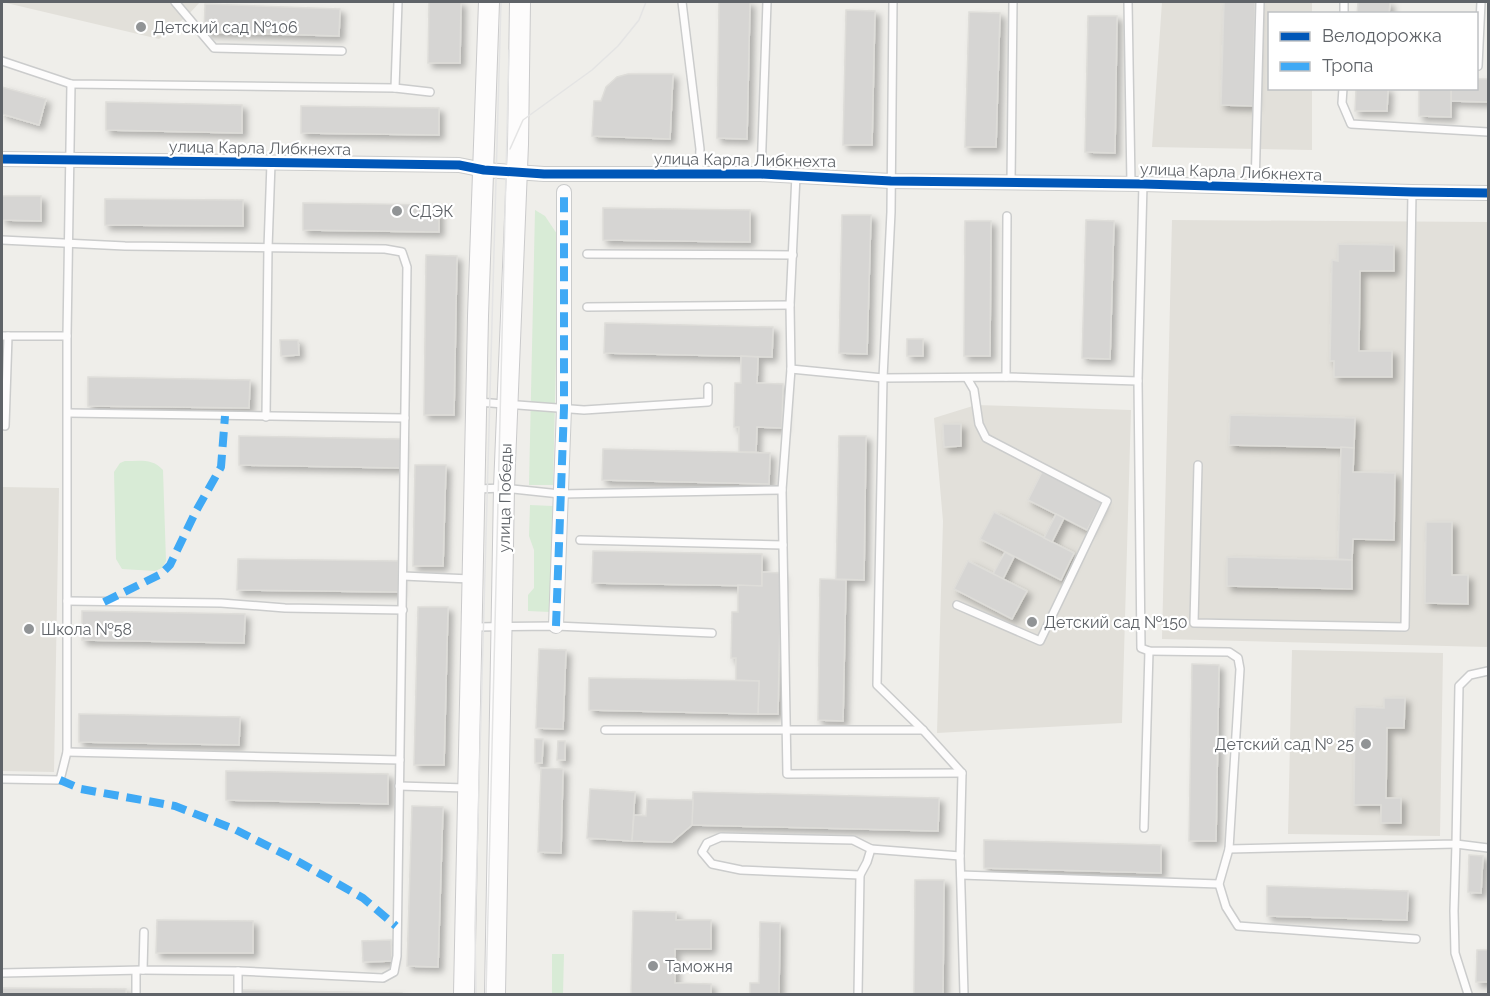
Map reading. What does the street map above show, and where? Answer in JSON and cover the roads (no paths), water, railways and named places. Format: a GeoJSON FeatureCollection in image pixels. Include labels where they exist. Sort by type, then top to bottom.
{"type":"FeatureCollection","features":[{"type":"Feature","properties":{"kind":"main road","name":"улица Победы"},"geometry":{"type":"LineString","coordinates":[[464,994],[476,402],[489,2]]}},
{"type":"Feature","properties":{"kind":"main road","name":"улица Победы"},"geometry":{"type":"LineString","coordinates":[[495,994],[504,488],[517,172],[520,2]]}},
{"type":"Feature","properties":{"kind":"street","name":"улица Карла Либкнехта"},"geometry":{"type":"LineString","coordinates":[[2,159],[459,165],[484,170],[544,174],[699,172],[891,181],[1137,184],[1488,193]]}},
{"type":"Feature","properties":{"kind":"street"},"geometry":{"type":"LineString","coordinates":[[556,626],[564,408],[564,192]]}},
{"type":"Feature","properties":{"kind":"lane"},"geometry":{"type":"LineString","coordinates":[[176,2],[214,48],[342,51]]}},
{"type":"Feature","properties":{"kind":"lane"},"geometry":{"type":"LineString","coordinates":[[395,88],[398,2]]}},
{"type":"Feature","properties":{"kind":"lane"},"geometry":{"type":"LineString","coordinates":[[682,2],[700,149],[699,172]]}},
{"type":"Feature","properties":{"kind":"lane"},"geometry":{"type":"LineString","coordinates":[[761,174],[767,2]]}},
{"type":"Feature","properties":{"kind":"lane"},"geometry":{"type":"LineString","coordinates":[[893,2],[891,212],[883,378],[877,685],[923,730],[962,773],[960,856],[964,994]]}},
{"type":"Feature","properties":{"kind":"lane"},"geometry":{"type":"LineString","coordinates":[[1011,182],[1012,2]]}},
{"type":"Feature","properties":{"kind":"lane"},"geometry":{"type":"LineString","coordinates":[[1130,2],[1137,184],[1140,648],[1149,651],[1230,652],[1239,658],[1229,849],[1220,884],[1226,907],[1238,926],[1416,939]]}},
{"type":"Feature","properties":{"kind":"lane"},"geometry":{"type":"LineString","coordinates":[[1255,188],[1260,2]]}},
{"type":"Feature","properties":{"kind":"lane"},"geometry":{"type":"LineString","coordinates":[[1479,66],[1481,2]]}},
{"type":"Feature","properties":{"kind":"lane"},"geometry":{"type":"LineString","coordinates":[[2,61],[71,84],[395,88],[430,92]]}},
{"type":"Feature","properties":{"kind":"lane"},"geometry":{"type":"LineString","coordinates":[[2,779],[60,780],[67,753],[67,336],[71,84]]}},
{"type":"Feature","properties":{"kind":"lane"},"geometry":{"type":"LineString","coordinates":[[1343,90],[1342,103],[1351,124],[1488,132]]}},
{"type":"Feature","properties":{"kind":"lane"},"geometry":{"type":"LineString","coordinates":[[266,417],[271,163]]}},
{"type":"Feature","properties":{"kind":"lane"},"geometry":{"type":"LineString","coordinates":[[796,175],[790,304],[791,369],[782,490],[787,774],[962,773]]}},
{"type":"Feature","properties":{"kind":"lane"},"geometry":{"type":"LineString","coordinates":[[1198,465],[1194,623],[1405,627],[1412,192]]}},
{"type":"Feature","properties":{"kind":"lane"},"geometry":{"type":"LineString","coordinates":[[1006,377],[1008,216]]}},
{"type":"Feature","properties":{"kind":"lane"},"geometry":{"type":"LineString","coordinates":[[2,240],[385,249],[402,252],[407,267],[397,956],[394,972],[383,978],[238,971],[139,970],[2,973]]}},
{"type":"Feature","properties":{"kind":"lane"},"geometry":{"type":"LineString","coordinates":[[587,254],[793,255]]}},
{"type":"Feature","properties":{"kind":"lane"},"geometry":{"type":"LineString","coordinates":[[587,308],[790,304]]}},
{"type":"Feature","properties":{"kind":"lane"},"geometry":{"type":"LineString","coordinates":[[5,426],[5,336],[67,336]]}},
{"type":"Feature","properties":{"kind":"lane"},"geometry":{"type":"LineString","coordinates":[[791,369],[883,378],[1006,377],[1138,381]]}},
{"type":"Feature","properties":{"kind":"lane"},"geometry":{"type":"LineString","coordinates":[[957,605],[1040,641],[1107,501],[986,438],[979,424],[974,390],[966,378]]}},
{"type":"Feature","properties":{"kind":"lane"},"geometry":{"type":"LineString","coordinates":[[476,402],[584,410],[708,402],[708,387]]}},
{"type":"Feature","properties":{"kind":"lane"},"geometry":{"type":"LineString","coordinates":[[68,413],[405,418]]}},
{"type":"Feature","properties":{"kind":"lane"},"geometry":{"type":"LineString","coordinates":[[474,489],[504,488],[560,494],[782,490]]}},
{"type":"Feature","properties":{"kind":"lane"},"geometry":{"type":"LineString","coordinates":[[580,540],[783,545]]}},
{"type":"Feature","properties":{"kind":"lane"},"geometry":{"type":"LineString","coordinates":[[403,576],[473,579]]}},
{"type":"Feature","properties":{"kind":"lane"},"geometry":{"type":"LineString","coordinates":[[67,601],[221,603],[285,608],[403,610]]}},
{"type":"Feature","properties":{"kind":"lane"},"geometry":{"type":"LineString","coordinates":[[473,627],[556,626],[712,633]]}},
{"type":"Feature","properties":{"kind":"lane"},"geometry":{"type":"LineString","coordinates":[[1144,828],[1149,651]]}},
{"type":"Feature","properties":{"kind":"lane"},"geometry":{"type":"LineString","coordinates":[[1468,994],[1455,953],[1460,686],[1470,675],[1488,671]]}},
{"type":"Feature","properties":{"kind":"lane"},"geometry":{"type":"LineString","coordinates":[[605,730],[923,730]]}},
{"type":"Feature","properties":{"kind":"lane"},"geometry":{"type":"LineString","coordinates":[[67,753],[400,760]]}},
{"type":"Feature","properties":{"kind":"lane"},"geometry":{"type":"LineString","coordinates":[[399,786],[469,788]]}},
{"type":"Feature","properties":{"kind":"lane"},"geometry":{"type":"LineString","coordinates":[[860,875],[741,870],[712,864],[702,852],[707,843],[721,837],[853,840],[871,849],[960,856]]}},
{"type":"Feature","properties":{"kind":"lane"},"geometry":{"type":"LineString","coordinates":[[1229,849],[1456,844],[1488,848]]}},
{"type":"Feature","properties":{"kind":"lane"},"geometry":{"type":"LineString","coordinates":[[858,994],[860,875],[871,849]]}},
{"type":"Feature","properties":{"kind":"lane"},"geometry":{"type":"LineString","coordinates":[[961,875],[1220,884]]}},
{"type":"Feature","properties":{"kind":"lane"},"geometry":{"type":"LineString","coordinates":[[136,994],[144,932]]}},
{"type":"Feature","properties":{"kind":"lane"},"geometry":{"type":"LineString","coordinates":[[238,971],[238,994]]}},
{"type":"Feature","properties":{"kind":"tram line"},"geometry":{"type":"LineString","coordinates":[[476,994],[475,928],[501,2]]}},
{"type":"Feature","properties":{"kind":"tram line"},"geometry":{"type":"LineString","coordinates":[[510,149],[523,120],[592,70],[618,46],[639,20],[646,2]]}},
{"type":"Feature","properties":{"kind":"tram line"},"geometry":{"type":"LineString","coordinates":[[486,994],[509,50]]}},
{"type":"Feature","properties":{"kind":"place","name":"Детский сад №106"},"geometry":{"type":"Point","coordinates":[141,27]}},
{"type":"Feature","properties":{"kind":"place","name":"СДЭК"},"geometry":{"type":"Point","coordinates":[397,211]}},
{"type":"Feature","properties":{"kind":"place","name":"Детский сад №150"},"geometry":{"type":"Point","coordinates":[1032,622]}},
{"type":"Feature","properties":{"kind":"place","name":"Школа №58"},"geometry":{"type":"Point","coordinates":[29,629]}},
{"type":"Feature","properties":{"kind":"place","name":"Детский сад № 25"},"geometry":{"type":"Point","coordinates":[1366,744]}},
{"type":"Feature","properties":{"kind":"place","name":"Таможня"},"geometry":{"type":"Point","coordinates":[653,966]}}]}
